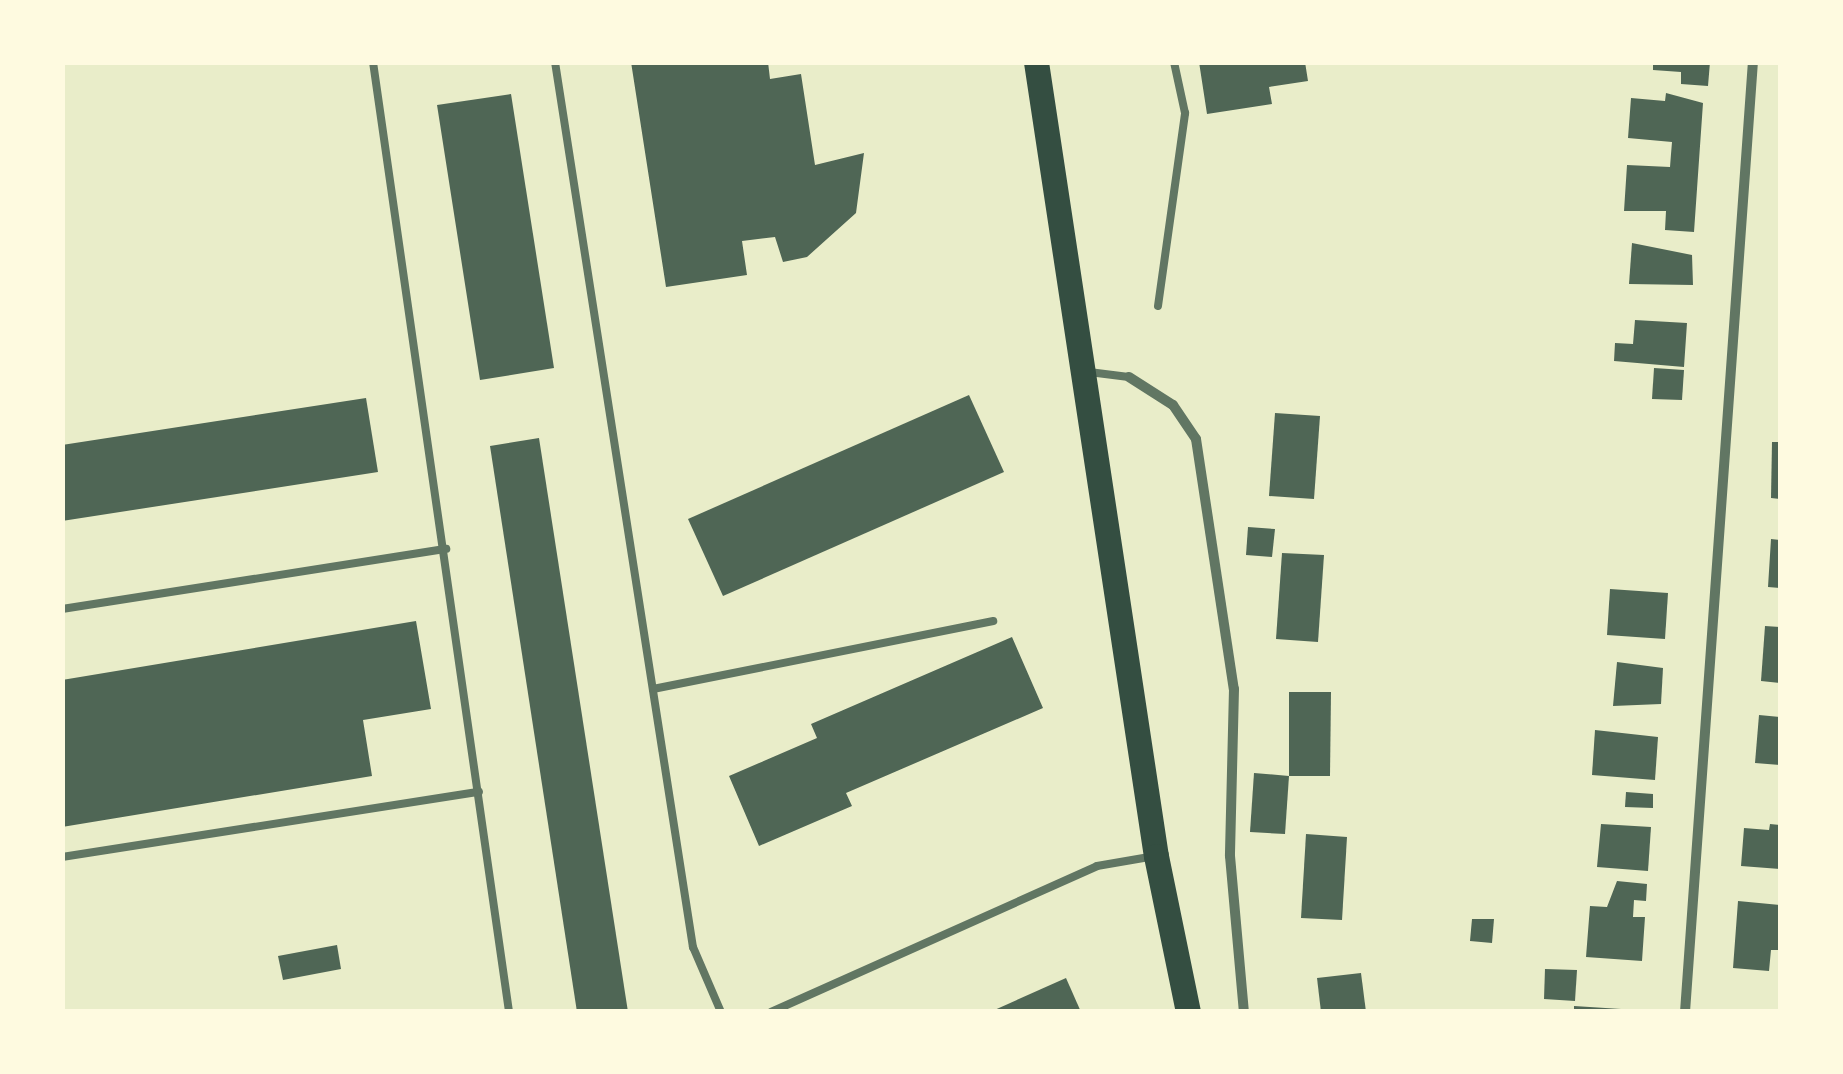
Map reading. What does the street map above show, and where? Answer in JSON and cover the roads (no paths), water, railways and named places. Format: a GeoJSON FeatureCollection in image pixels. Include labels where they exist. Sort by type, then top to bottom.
{"type":"FeatureCollection","features":[{"type":"Feature","properties":{"kind":"main road"},"geometry":{"type":"LineString","coordinates":[[1036,62],[1156,856],[1188,1012]]}},
{"type":"Feature","properties":{"kind":"street"},"geometry":{"type":"LineString","coordinates":[[1685,1012],[1752,62]]}},
{"type":"Feature","properties":{"kind":"street"},"geometry":{"type":"LineString","coordinates":[[1129,378],[1173,404],[1196,440],[1234,690],[1230,856],[1244,1012]]}},
{"type":"Feature","properties":{"kind":"lane"},"geometry":{"type":"LineString","coordinates":[[373,62],[446,549],[509,1012]]}},
{"type":"Feature","properties":{"kind":"lane"},"geometry":{"type":"LineString","coordinates":[[555,62],[693,947],[721,1012]]}},
{"type":"Feature","properties":{"kind":"lane"},"geometry":{"type":"LineString","coordinates":[[1158,306],[1185,113],[1174,62]]}},
{"type":"Feature","properties":{"kind":"lane"},"geometry":{"type":"LineString","coordinates":[[1082,372],[1129,378]]}},
{"type":"Feature","properties":{"kind":"lane"},"geometry":{"type":"LineString","coordinates":[[62,608],[446,549]]}},
{"type":"Feature","properties":{"kind":"lane"},"geometry":{"type":"LineString","coordinates":[[653,689],[993,621]]}},
{"type":"Feature","properties":{"kind":"lane"},"geometry":{"type":"LineString","coordinates":[[62,856],[479,792]]}},
{"type":"Feature","properties":{"kind":"lane"},"geometry":{"type":"LineString","coordinates":[[771,1012],[1097,866],[1156,856]]}}]}
